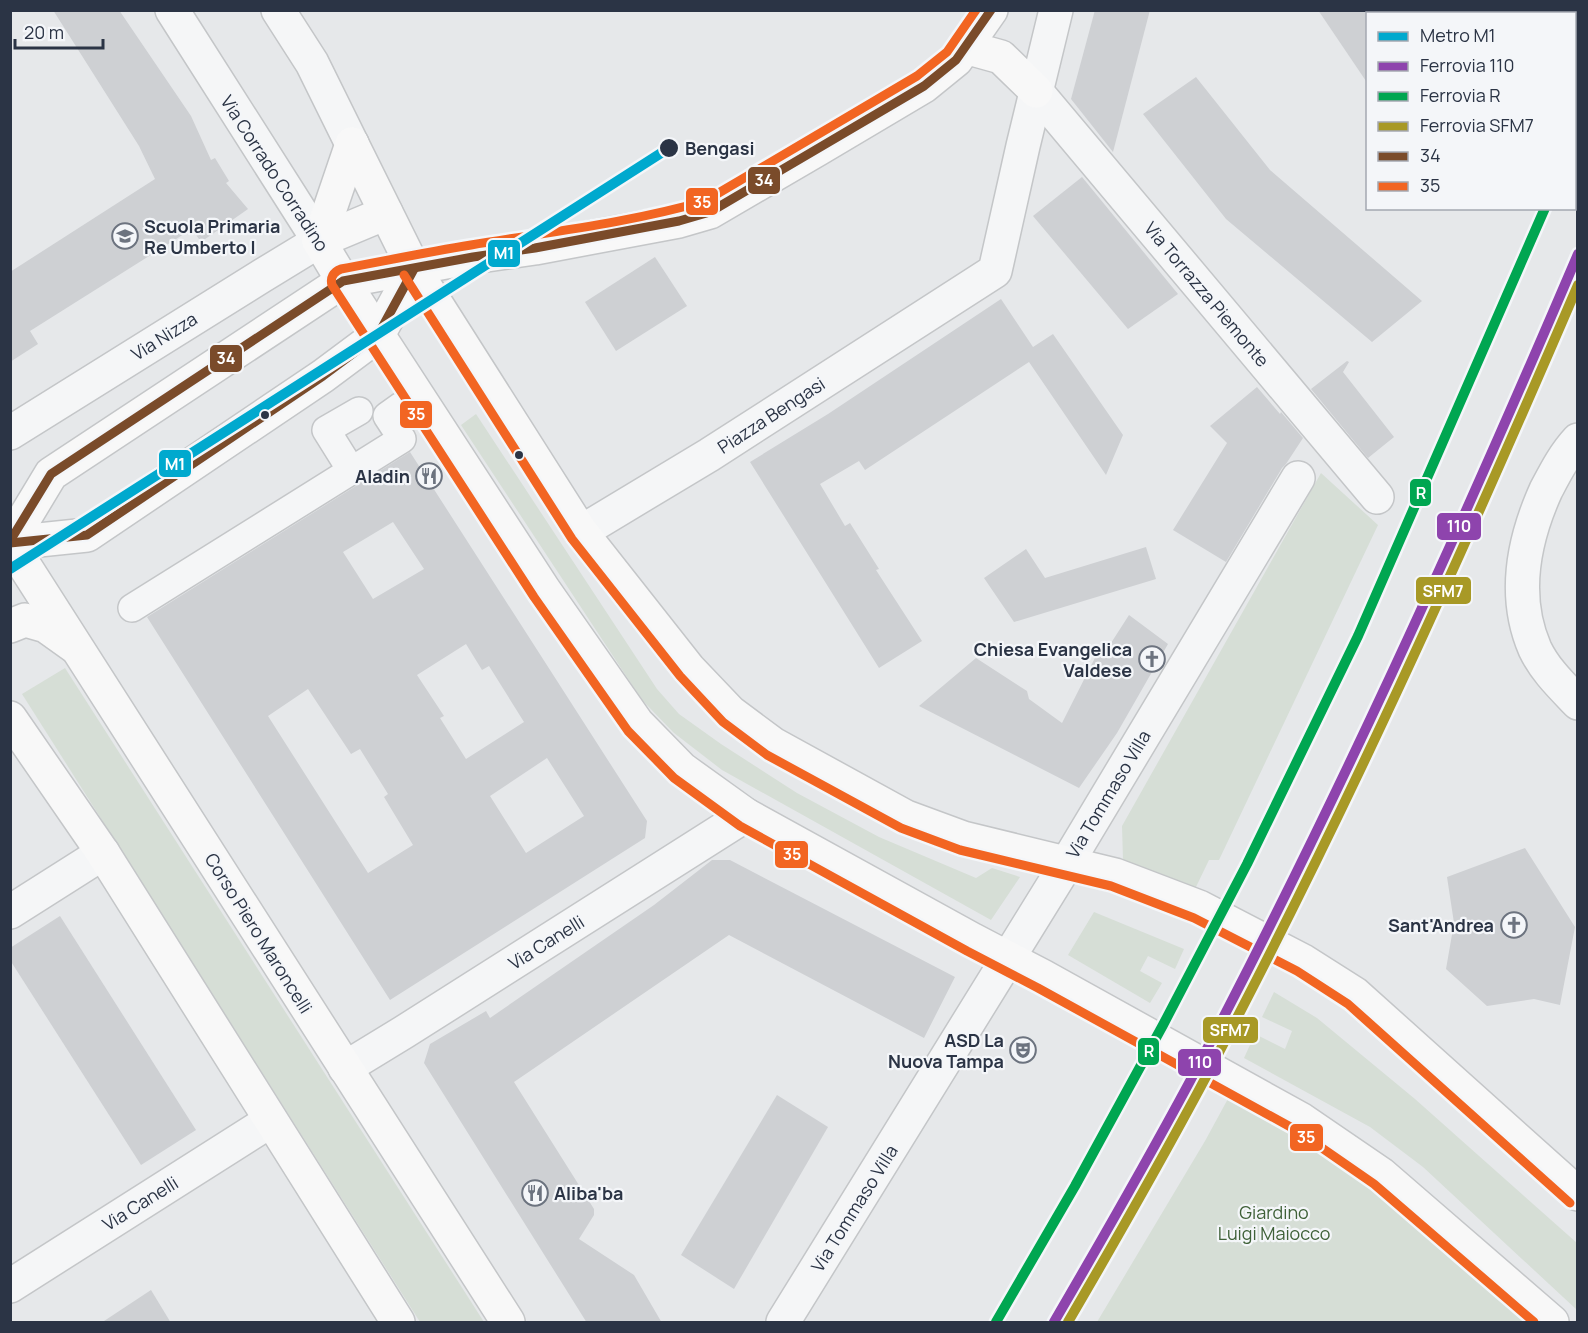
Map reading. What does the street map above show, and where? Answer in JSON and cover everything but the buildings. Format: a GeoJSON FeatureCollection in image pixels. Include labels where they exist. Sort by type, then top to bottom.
{"type":"FeatureCollection","features":[{"type":"Feature","properties":{"kind":"main road"},"geometry":{"type":"LineString","coordinates":[[10,543],[51,474],[343,281],[658,225],[710,212],[924,86],[956,60],[991,10]]}},
{"type":"Feature","properties":{"kind":"main road"},"geometry":{"type":"LineString","coordinates":[[965,47],[1001,57],[1036,91]]}},
{"type":"Feature","properties":{"kind":"main road"},"geometry":{"type":"LineString","coordinates":[[320,241],[352,144]]}},
{"type":"Feature","properties":{"kind":"main road"},"geometry":{"type":"LineString","coordinates":[[352,144],[414,269],[581,532],[689,669],[730,712],[773,744],[906,817],[963,838],[1115,875],[1199,907],[1303,961],[1355,994],[1578,1194]]}},
{"type":"Feature","properties":{"kind":"main road"},"geometry":{"type":"LineString","coordinates":[[320,241],[386,213]]}},
{"type":"Feature","properties":{"kind":"main road","name":"Via Corrado Corradino"},"geometry":{"type":"LineString","coordinates":[[320,241],[378,335]]}},
{"type":"Feature","properties":{"kind":"main road"},"geometry":{"type":"LineString","coordinates":[[10,543],[87,535],[323,376],[378,335],[414,269]]}},
{"type":"Feature","properties":{"kind":"main road"},"geometry":{"type":"LineString","coordinates":[[378,335],[544,590],[637,723],[682,770],[746,815],[1302,1120],[1381,1174],[1552,1323]]}},
{"type":"Feature","properties":{"kind":"main road","name":"Corso Piero Maroncelli"},"geometry":{"type":"LineString","coordinates":[[10,543],[508,1323]]}},
{"type":"Feature","properties":{"kind":"main road"},"geometry":{"type":"LineString","coordinates":[[10,626],[25,620],[46,626],[78,649]]}},
{"type":"Feature","properties":{"kind":"main road"},"geometry":{"type":"LineString","coordinates":[[10,718],[103,853],[398,1323]]}},
{"type":"Feature","properties":{"kind":"street","name":"Via Corrado Corradino"},"geometry":{"type":"LineString","coordinates":[[172,10],[320,241]]}},
{"type":"Feature","properties":{"kind":"street"},"geometry":{"type":"LineString","coordinates":[[278,10],[312,63],[352,144]]}},
{"type":"Feature","properties":{"kind":"street","name":"Piazza Bengasi"},"geometry":{"type":"LineString","coordinates":[[581,532],[709,454],[995,271],[1056,10]]}},
{"type":"Feature","properties":{"kind":"street","name":"Via Torrazza Piemonte"},"geometry":{"type":"LineString","coordinates":[[1036,91],[1377,497]]}},
{"type":"Feature","properties":{"kind":"street","name":"Via Nizza"},"geometry":{"type":"LineString","coordinates":[[10,433],[320,241]]}},
{"type":"Feature","properties":{"kind":"street"},"geometry":{"type":"LineString","coordinates":[[132,608],[402,439],[387,416],[401,406]]}},
{"type":"Feature","properties":{"kind":"street"},"geometry":{"type":"LineString","coordinates":[[351,470],[326,430],[359,411]]}},
{"type":"Feature","properties":{"kind":"street"},"geometry":{"type":"LineString","coordinates":[[1578,440],[1569,450],[1551,480],[1537,510],[1527,542],[1522,600],[1526,624],[1536,651],[1552,677],[1578,703]]}},
{"type":"Feature","properties":{"kind":"street","name":"Via Tommaso Villa"},"geometry":{"type":"LineString","coordinates":[[783,1323],[1067,863],[1298,478]]}},
{"type":"Feature","properties":{"kind":"street","name":"Via Canelli"},"geometry":{"type":"LineString","coordinates":[[345,1068],[746,815]]}},
{"type":"Feature","properties":{"kind":"street"},"geometry":{"type":"LineString","coordinates":[[10,912],[103,853]]}},
{"type":"Feature","properties":{"kind":"street","name":"Via Canelli"},"geometry":{"type":"LineString","coordinates":[[10,1286],[270,1121]]}},
{"type":"Feature","properties":{"kind":"green space"},"geometry":{"type":"Polygon","coordinates":[[[476,414],[657,689],[679,714],[797,793],[879,837],[976,878],[992,868],[1020,877],[991,920],[722,770],[674,733],[642,700],[461,425],[476,414]]]}},
{"type":"Feature","properties":{"kind":"green space"},"geometry":{"type":"Polygon","coordinates":[[[1321,473],[1378,525],[1219,860],[1209,860],[1195,889],[1123,860],[1122,826],[1321,473]]]}},
{"type":"Feature","properties":{"kind":"green space"},"geometry":{"type":"Polygon","coordinates":[[[65,668],[484,1322],[420,1322],[22,694],[65,668]]]}},
{"type":"Feature","properties":{"kind":"green space"},"geometry":{"type":"Polygon","coordinates":[[[1094,912],[1184,949],[1175,969],[1148,956],[1140,971],[1162,983],[1150,1003],[1068,955],[1094,912]]]}},
{"type":"Feature","properties":{"kind":"green space"},"geometry":{"type":"Polygon","coordinates":[[[1274,992],[1317,1018],[1415,1099],[1577,1243],[1577,1310],[1423,1167],[1370,1127],[1244,1058],[1255,1034],[1285,1049],[1292,1031],[1262,1017],[1274,992]]]}},
{"type":"Feature","properties":{"kind":"green space","name":"Giardino Luigi Maiocco"},"geometry":{"type":"Polygon","coordinates":[[[1236,1084],[1552,1322],[1097,1322],[1205,1141],[1236,1084]]]}},
{"type":"Feature","properties":{"kind":"metro line","name":"M1"},"geometry":{"type":"LineString","coordinates":[[10,569],[669,148]]}},
{"type":"Feature","properties":{"kind":"rail line","name":"R"},"geometry":{"type":"LineString","coordinates":[[996,1322],[1075,1186],[1247,864],[1358,636],[1544,210]]}},
{"type":"Feature","properties":{"kind":"rail line","name":"110"},"geometry":{"type":"LineString","coordinates":[[1054,1322],[1189,1083],[1293,879],[1440,569],[1578,254]]}},
{"type":"Feature","properties":{"kind":"rail line","name":"SFM7"},"geometry":{"type":"LineString","coordinates":[[1068,1322],[1199,1090],[1301,892],[1444,590],[1578,285]]}},
{"type":"Feature","properties":{"kind":"transit line","name":"35"},"geometry":{"type":"LineString","coordinates":[[976,10],[947,52],[917,76],[705,201],[618,221],[341,269],[333,276],[332,285],[534,597],[628,731],[674,778],[740,826],[1296,1130],[1374,1184],[1534,1322]]}},
{"type":"Feature","properties":{"kind":"transit line","name":"34"},"geometry":{"type":"LineString","coordinates":[[10,541],[51,474],[343,281],[679,221],[710,212],[924,86],[956,60],[991,10]]}},
{"type":"Feature","properties":{"kind":"transit line","name":"34"},"geometry":{"type":"LineString","coordinates":[[10,543],[87,535],[323,376],[378,335],[414,269]]}},
{"type":"Feature","properties":{"kind":"transit line","name":"35"},"geometry":{"type":"LineString","coordinates":[[404,275],[572,539],[680,676],[723,722],[767,755],[901,828],[960,850],[1111,886],[1194,918],[1297,971],[1348,1004],[1570,1203]]}},
{"type":"Feature","properties":{"kind":"place","name":"Bengasi"},"geometry":{"type":"Point","coordinates":[669,148]}},
{"type":"Feature","properties":{"kind":"place","name":"Scuola Primaria Re Umberto I"},"geometry":{"type":"Point","coordinates":[125,236]}},
{"type":"Feature","properties":{"kind":"place","name":"Aladin"},"geometry":{"type":"Point","coordinates":[429,476]}},
{"type":"Feature","properties":{"kind":"place","name":"Chiesa Evangelica Valdese"},"geometry":{"type":"Point","coordinates":[1152,659]}},
{"type":"Feature","properties":{"kind":"place","name":"Sant'Andrea"},"geometry":{"type":"Point","coordinates":[1514,925]}},
{"type":"Feature","properties":{"kind":"place","name":"ASD La Nuova Tampa"},"geometry":{"type":"Point","coordinates":[1023,1050]}},
{"type":"Feature","properties":{"kind":"place","name":"Aliba'ba"},"geometry":{"type":"Point","coordinates":[535,1193]}}]}
